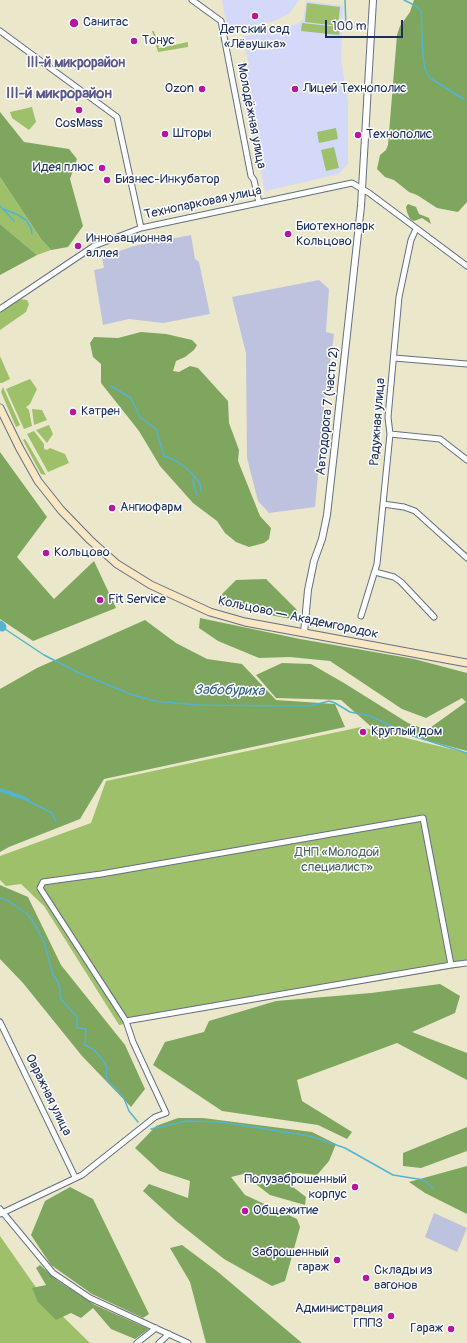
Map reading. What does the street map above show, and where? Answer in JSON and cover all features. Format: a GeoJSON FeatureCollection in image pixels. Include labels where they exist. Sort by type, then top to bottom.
{"type":"FeatureCollection","features":[{"type":"Feature","properties":{"kind":"main road","name":"Кольцово — Академгородок"},"geometry":{"type":"LineString","coordinates":[[0,408],[18,447],[38,481],[61,510],[90,540],[118,564],[151,585],[210,612],[245,622],[467,663]]}},
{"type":"Feature","properties":{"kind":"street","name":"Молодёжная улица"},"geometry":{"type":"LineString","coordinates":[[192,0],[221,21],[251,176],[254,180],[258,203]]}},
{"type":"Feature","properties":{"kind":"street","name":"Автодорога 7 (часть 2)"},"geometry":{"type":"LineString","coordinates":[[304,633],[308,590],[314,561],[322,539],[327,515],[362,189],[373,0]]}},
{"type":"Feature","properties":{"kind":"street"},"geometry":{"type":"LineString","coordinates":[[0,31],[117,116],[141,228]]}},
{"type":"Feature","properties":{"kind":"street","name":"Технопарковая улица"},"geometry":{"type":"LineString","coordinates":[[0,309],[94,246],[141,228],[352,183],[467,266]]}},
{"type":"Feature","properties":{"kind":"street","name":"Радужная улица"},"geometry":{"type":"LineString","coordinates":[[361,616],[377,564],[390,434],[388,417],[400,298],[404,268],[411,240],[416,229]]}},
{"type":"Feature","properties":{"kind":"street"},"geometry":{"type":"LineString","coordinates":[[394,358],[467,364]]}},
{"type":"Feature","properties":{"kind":"street"},"geometry":{"type":"LineString","coordinates":[[390,434],[440,439],[467,460]]}},
{"type":"Feature","properties":{"kind":"street"},"geometry":{"type":"LineString","coordinates":[[383,504],[404,507],[416,511],[467,558]]}},
{"type":"Feature","properties":{"kind":"street"},"geometry":{"type":"LineString","coordinates":[[375,572],[394,577],[434,617]]}},
{"type":"Feature","properties":{"kind":"street"},"geometry":{"type":"LineString","coordinates":[[188,1343],[90,1298],[53,1273],[1,1212],[82,1175],[155,1117],[166,1113],[133,1042],[126,1021],[40,888],[43,882],[109,873],[423,818],[451,965]]}},
{"type":"Feature","properties":{"kind":"street"},"geometry":{"type":"LineString","coordinates":[[126,1021],[279,993],[467,963]]}},
{"type":"Feature","properties":{"kind":"street","name":"Овражная улица"},"geometry":{"type":"LineString","coordinates":[[0,1022],[75,1177]]}},
{"type":"Feature","properties":{"kind":"street"},"geometry":{"type":"LineString","coordinates":[[137,1343],[156,1328]]}},
{"type":"Feature","properties":{"kind":"street"},"geometry":{"type":"LineString","coordinates":[[159,1343],[169,1334]]}},
{"type":"Feature","properties":{"kind":"shaded area","name":"Детский сад «Лёвушка»"},"geometry":{"type":"Polygon","coordinates":[[[222,0],[299,0],[290,13],[277,20],[232,33],[225,17],[222,0]]]}},
{"type":"Feature","properties":{"kind":"shaded area","name":"Лицей Технополис"},"geometry":{"type":"Polygon","coordinates":[[[306,1],[343,6],[341,60],[348,101],[348,163],[339,174],[265,191],[239,67],[249,65],[242,37],[297,24],[303,20],[306,1]]]}},
{"type":"Feature","properties":{"kind":"shaded area"},"geometry":{"type":"Polygon","coordinates":[[[191,235],[195,259],[199,262],[210,314],[163,323],[129,319],[103,325],[94,270],[104,268],[102,257],[134,246],[191,235]]]}},
{"type":"Feature","properties":{"kind":"shaded area"},"geometry":{"type":"Polygon","coordinates":[[[319,280],[329,289],[326,332],[334,334],[324,408],[315,507],[269,513],[258,501],[247,458],[246,353],[232,297],[319,280]]]}},
{"type":"Feature","properties":{"kind":"shaded area"},"geometry":{"type":"Polygon","coordinates":[[[434,1213],[467,1228],[457,1252],[425,1237],[434,1213]]]}},
{"type":"Feature","properties":{"kind":"green space"},"geometry":{"type":"Polygon","coordinates":[[[414,0],[467,0],[467,202],[458,212],[437,208],[417,195],[409,192],[394,180],[385,177],[377,169],[380,155],[386,150],[388,145],[397,35],[400,26],[410,12],[414,0]]]}},
{"type":"Feature","properties":{"kind":"green space"},"geometry":{"type":"Polygon","coordinates":[[[307,3],[340,7],[338,26],[305,22],[307,3]]]}},
{"type":"Feature","properties":{"kind":"green space"},"geometry":{"type":"Polygon","coordinates":[[[302,23],[340,27],[339,35],[301,31],[302,23]]]}},
{"type":"Feature","properties":{"kind":"green space"},"geometry":{"type":"Polygon","coordinates":[[[152,31],[154,31],[159,48],[188,42],[188,47],[158,52],[152,31]]]}},
{"type":"Feature","properties":{"kind":"green space"},"geometry":{"type":"Polygon","coordinates":[[[32,107],[36,122],[29,130],[12,118],[10,112],[32,107]]]}},
{"type":"Feature","properties":{"kind":"green space"},"geometry":{"type":"Polygon","coordinates":[[[0,112],[24,142],[69,149],[77,159],[70,179],[83,226],[68,247],[51,250],[41,239],[0,177],[0,112]]]}},
{"type":"Feature","properties":{"kind":"green space"},"geometry":{"type":"Polygon","coordinates":[[[336,128],[338,139],[319,143],[317,132],[336,128]]]}},
{"type":"Feature","properties":{"kind":"green space"},"geometry":{"type":"Polygon","coordinates":[[[334,147],[339,168],[326,171],[321,150],[334,147]]]}},
{"type":"Feature","properties":{"kind":"green space"},"geometry":{"type":"Polygon","coordinates":[[[0,177],[41,239],[51,250],[37,255],[0,224],[0,177]]]}},
{"type":"Feature","properties":{"kind":"green space"},"geometry":{"type":"Polygon","coordinates":[[[408,204],[416,207],[419,214],[429,218],[431,224],[422,218],[414,221],[410,219],[406,207],[408,204]]]}},
{"type":"Feature","properties":{"kind":"green space"},"geometry":{"type":"Polygon","coordinates":[[[0,224],[37,255],[0,275],[0,224]]]}},
{"type":"Feature","properties":{"kind":"green space"},"geometry":{"type":"Polygon","coordinates":[[[20,299],[27,300],[29,304],[26,312],[0,330],[0,313],[20,299]]]}},
{"type":"Feature","properties":{"kind":"green space"},"geometry":{"type":"Polygon","coordinates":[[[141,332],[166,334],[192,340],[197,345],[194,350],[185,357],[176,361],[173,371],[179,372],[190,366],[198,368],[228,401],[229,423],[239,450],[238,461],[260,516],[271,528],[269,539],[264,543],[249,547],[236,542],[225,533],[217,521],[193,503],[160,466],[139,431],[101,383],[101,364],[93,357],[90,343],[94,337],[118,338],[141,332]]]}},
{"type":"Feature","properties":{"kind":"green space"},"geometry":{"type":"Polygon","coordinates":[[[0,356],[10,379],[2,383],[0,383],[0,356]]]}},
{"type":"Feature","properties":{"kind":"green space"},"geometry":{"type":"Polygon","coordinates":[[[30,379],[37,389],[30,404],[26,407],[29,410],[32,426],[24,429],[6,389],[30,379]]]}},
{"type":"Feature","properties":{"kind":"green space"},"geometry":{"type":"Polygon","coordinates":[[[3,387],[20,425],[16,427],[1,392],[3,387]]]}},
{"type":"Feature","properties":{"kind":"green space"},"geometry":{"type":"Polygon","coordinates":[[[32,409],[42,410],[47,420],[34,425],[32,409]]]}},
{"type":"Feature","properties":{"kind":"green space"},"geometry":{"type":"Polygon","coordinates":[[[49,425],[53,434],[47,443],[36,430],[49,425]]]}},
{"type":"Feature","properties":{"kind":"green space"},"geometry":{"type":"Polygon","coordinates":[[[34,431],[44,444],[44,449],[47,450],[50,448],[65,454],[69,463],[48,472],[27,434],[34,431]]]}},
{"type":"Feature","properties":{"kind":"green space"},"geometry":{"type":"Polygon","coordinates":[[[25,439],[46,475],[41,474],[23,440],[25,439]]]}},
{"type":"Feature","properties":{"kind":"green space"},"geometry":{"type":"Polygon","coordinates":[[[0,452],[47,517],[17,557],[54,599],[94,561],[116,608],[33,641],[0,619],[0,452]]]}},
{"type":"Feature","properties":{"kind":"green space"},"geometry":{"type":"Polygon","coordinates":[[[266,579],[297,610],[297,620],[220,606],[222,594],[236,580],[266,579]]]}},
{"type":"Feature","properties":{"kind":"green space"},"geometry":{"type":"Polygon","coordinates":[[[200,618],[300,639],[414,659],[467,673],[467,751],[401,732],[376,731],[341,700],[276,698],[256,675],[282,663],[311,664],[408,723],[427,730],[466,702],[462,698],[426,718],[402,709],[330,661],[290,657],[259,658],[218,641],[199,628],[200,618]]]}},
{"type":"Feature","properties":{"kind":"green space"},"geometry":{"type":"Polygon","coordinates":[[[145,620],[176,643],[207,659],[242,664],[276,700],[335,704],[345,727],[104,779],[80,819],[0,852],[0,689],[37,668],[145,620]]]}},
{"type":"Feature","properties":{"kind":"green space","name":"ДНП «Молодой специалист»"},"geometry":{"type":"Polygon","coordinates":[[[361,727],[467,753],[467,966],[119,1025],[44,906],[21,884],[6,886],[0,880],[0,856],[91,823],[106,781],[361,727]]]}},
{"type":"Feature","properties":{"kind":"green space"},"geometry":{"type":"Polygon","coordinates":[[[0,885],[28,897],[61,965],[125,1045],[145,1089],[131,1107],[82,1056],[23,983],[0,959],[0,885]]]}},
{"type":"Feature","properties":{"kind":"green space"},"geometry":{"type":"Polygon","coordinates":[[[440,984],[460,996],[455,1013],[412,1032],[467,1053],[467,1080],[397,1043],[297,1080],[302,1101],[352,1132],[347,1139],[318,1125],[222,1111],[153,1065],[165,1042],[204,1032],[209,1021],[276,1001],[371,993],[440,984]]]}},
{"type":"Feature","properties":{"kind":"green space"},"geometry":{"type":"Polygon","coordinates":[[[178,1118],[203,1118],[312,1132],[336,1144],[329,1161],[317,1175],[297,1173],[280,1177],[306,1197],[305,1205],[270,1195],[243,1174],[231,1177],[245,1195],[297,1219],[300,1227],[285,1281],[272,1286],[224,1259],[176,1221],[143,1191],[149,1184],[188,1198],[190,1181],[160,1171],[135,1148],[156,1126],[178,1118]]]}},
{"type":"Feature","properties":{"kind":"green space"},"geometry":{"type":"Polygon","coordinates":[[[467,1127],[467,1151],[421,1168],[403,1166],[403,1153],[467,1127]]]}},
{"type":"Feature","properties":{"kind":"green space"},"geometry":{"type":"Polygon","coordinates":[[[467,1166],[467,1214],[425,1193],[409,1182],[467,1166]]]}},
{"type":"Feature","properties":{"kind":"green space"},"geometry":{"type":"Polygon","coordinates":[[[70,1187],[93,1199],[149,1314],[143,1318],[92,1294],[51,1265],[31,1235],[45,1201],[70,1187]]]}},
{"type":"Feature","properties":{"kind":"green space"},"geometry":{"type":"Polygon","coordinates":[[[0,1236],[42,1296],[90,1343],[0,1343],[0,1236]]]}},
{"type":"Feature","properties":{"kind":"green space"},"geometry":{"type":"Polygon","coordinates":[[[182,1245],[218,1272],[302,1343],[206,1343],[190,1282],[170,1248],[182,1245]]]}},
{"type":"Feature","properties":{"kind":"green space"},"geometry":{"type":"Polygon","coordinates":[[[40,1265],[58,1281],[95,1305],[149,1329],[135,1339],[111,1329],[93,1308],[81,1318],[71,1313],[56,1320],[38,1302],[32,1288],[46,1285],[36,1268],[40,1265]]]}},
{"type":"Feature","properties":{"kind":"water"},"geometry":{"type":"Polygon","coordinates":[[[0,788],[24,796],[29,799],[30,802],[0,792],[0,788]]]}},
{"type":"Feature","properties":{"kind":"waterway"},"geometry":{"type":"LineString","coordinates":[[345,0],[346,27]]}},
{"type":"Feature","properties":{"kind":"waterway","name":"Забобуриха"},"geometry":{"type":"LineString","coordinates":[[404,0],[416,6],[421,11],[423,58],[425,69],[430,78],[465,100]]}},
{"type":"Feature","properties":{"kind":"waterway","name":"Забобуриха"},"geometry":{"type":"LineString","coordinates":[[0,206],[14,221]]}},
{"type":"Feature","properties":{"kind":"waterway"},"geometry":{"type":"LineString","coordinates":[[4,209],[26,220],[31,228],[32,234]]}},
{"type":"Feature","properties":{"kind":"waterway"},"geometry":{"type":"LineString","coordinates":[[111,386],[131,398],[140,417],[156,429],[164,456],[178,462],[192,473],[200,484],[201,491]]}},
{"type":"Feature","properties":{"kind":"waterway"},"geometry":{"type":"LineString","coordinates":[[194,476],[193,482],[197,495]]}},
{"type":"Feature","properties":{"kind":"waterway","name":"Забобуриха"},"geometry":{"type":"LineString","coordinates":[[0,629],[2,627],[44,655],[77,672],[130,694],[154,701],[197,705],[296,706],[310,706],[329,701],[350,712],[370,716],[413,736],[467,753]]}},
{"type":"Feature","properties":{"kind":"waterway"},"geometry":{"type":"LineString","coordinates":[[28,801],[52,813],[56,822]]}},
{"type":"Feature","properties":{"kind":"waterway"},"geometry":{"type":"LineString","coordinates":[[0,898],[7,900],[27,914],[34,923],[44,942],[53,975],[60,988],[60,998],[77,1017],[77,1028],[86,1029],[85,1045],[93,1049],[101,1058],[107,1067],[106,1079],[123,1096],[129,1111],[138,1122]]}},
{"type":"Feature","properties":{"kind":"waterway"},"geometry":{"type":"LineString","coordinates":[[151,1129],[187,1121],[221,1122],[310,1136],[345,1148],[393,1175],[424,1180],[433,1188]]}},
{"type":"Feature","properties":{"kind":"place","name":"Детский сад «Лёвушка»"},"geometry":{"type":"Point","coordinates":[255,16]}},
{"type":"Feature","properties":{"kind":"place","name":"Санитас"},"geometry":{"type":"Point","coordinates":[74,23]}},
{"type":"Feature","properties":{"kind":"place","name":"Тонус"},"geometry":{"type":"Point","coordinates":[134,41]}},
{"type":"Feature","properties":{"kind":"place","name":"Ozon"},"geometry":{"type":"Point","coordinates":[202,89]}},
{"type":"Feature","properties":{"kind":"place","name":"Лицей Технополис"},"geometry":{"type":"Point","coordinates":[295,89]}},
{"type":"Feature","properties":{"kind":"place","name":"CosMass"},"geometry":{"type":"Point","coordinates":[79,110]}},
{"type":"Feature","properties":{"kind":"place","name":"Шторы"},"geometry":{"type":"Point","coordinates":[165,134]}},
{"type":"Feature","properties":{"kind":"place","name":"Технополис"},"geometry":{"type":"Point","coordinates":[358,135]}},
{"type":"Feature","properties":{"kind":"place","name":"Идея плюс"},"geometry":{"type":"Point","coordinates":[102,168]}},
{"type":"Feature","properties":{"kind":"place","name":"Бизнес-Инкубатор"},"geometry":{"type":"Point","coordinates":[107,180]}},
{"type":"Feature","properties":{"kind":"place","name":"Биотехнопарк Кольцово"},"geometry":{"type":"Point","coordinates":[288,234]}},
{"type":"Feature","properties":{"kind":"place","name":"Инновационная аллея"},"geometry":{"type":"Point","coordinates":[78,246]}},
{"type":"Feature","properties":{"kind":"place","name":"Катрен"},"geometry":{"type":"Point","coordinates":[73,412]}},
{"type":"Feature","properties":{"kind":"place","name":"Ангиофарм"},"geometry":{"type":"Point","coordinates":[112,508]}},
{"type":"Feature","properties":{"kind":"place","name":"Кольцово"},"geometry":{"type":"Point","coordinates":[46,553]}},
{"type":"Feature","properties":{"kind":"place","name":"Fit Service"},"geometry":{"type":"Point","coordinates":[100,600]}},
{"type":"Feature","properties":{"kind":"place","name":"Круглый дом"},"geometry":{"type":"Point","coordinates":[363,732]}},
{"type":"Feature","properties":{"kind":"place","name":"Полузаброшенный корпус"},"geometry":{"type":"Point","coordinates":[355,1187]}},
{"type":"Feature","properties":{"kind":"place","name":"Общежитие"},"geometry":{"type":"Point","coordinates":[245,1211]}},
{"type":"Feature","properties":{"kind":"place","name":"Заброшенный гараж"},"geometry":{"type":"Point","coordinates":[337,1260]}},
{"type":"Feature","properties":{"kind":"place","name":"Склады из вагонов"},"geometry":{"type":"Point","coordinates":[366,1278]}},
{"type":"Feature","properties":{"kind":"place","name":"Администрация ГППЗ"},"geometry":{"type":"Point","coordinates":[391,1316]}},
{"type":"Feature","properties":{"kind":"place","name":"Гараж"},"geometry":{"type":"Point","coordinates":[451,1329]}},
{"type":"Feature","properties":{"kind":"district","name":"III-й микрорайон"},"geometry":{"type":"Point","coordinates":[76,63]}},
{"type":"Feature","properties":{"kind":"district","name":"III-й микрорайон"},"geometry":{"type":"Point","coordinates":[59,94]}}]}
